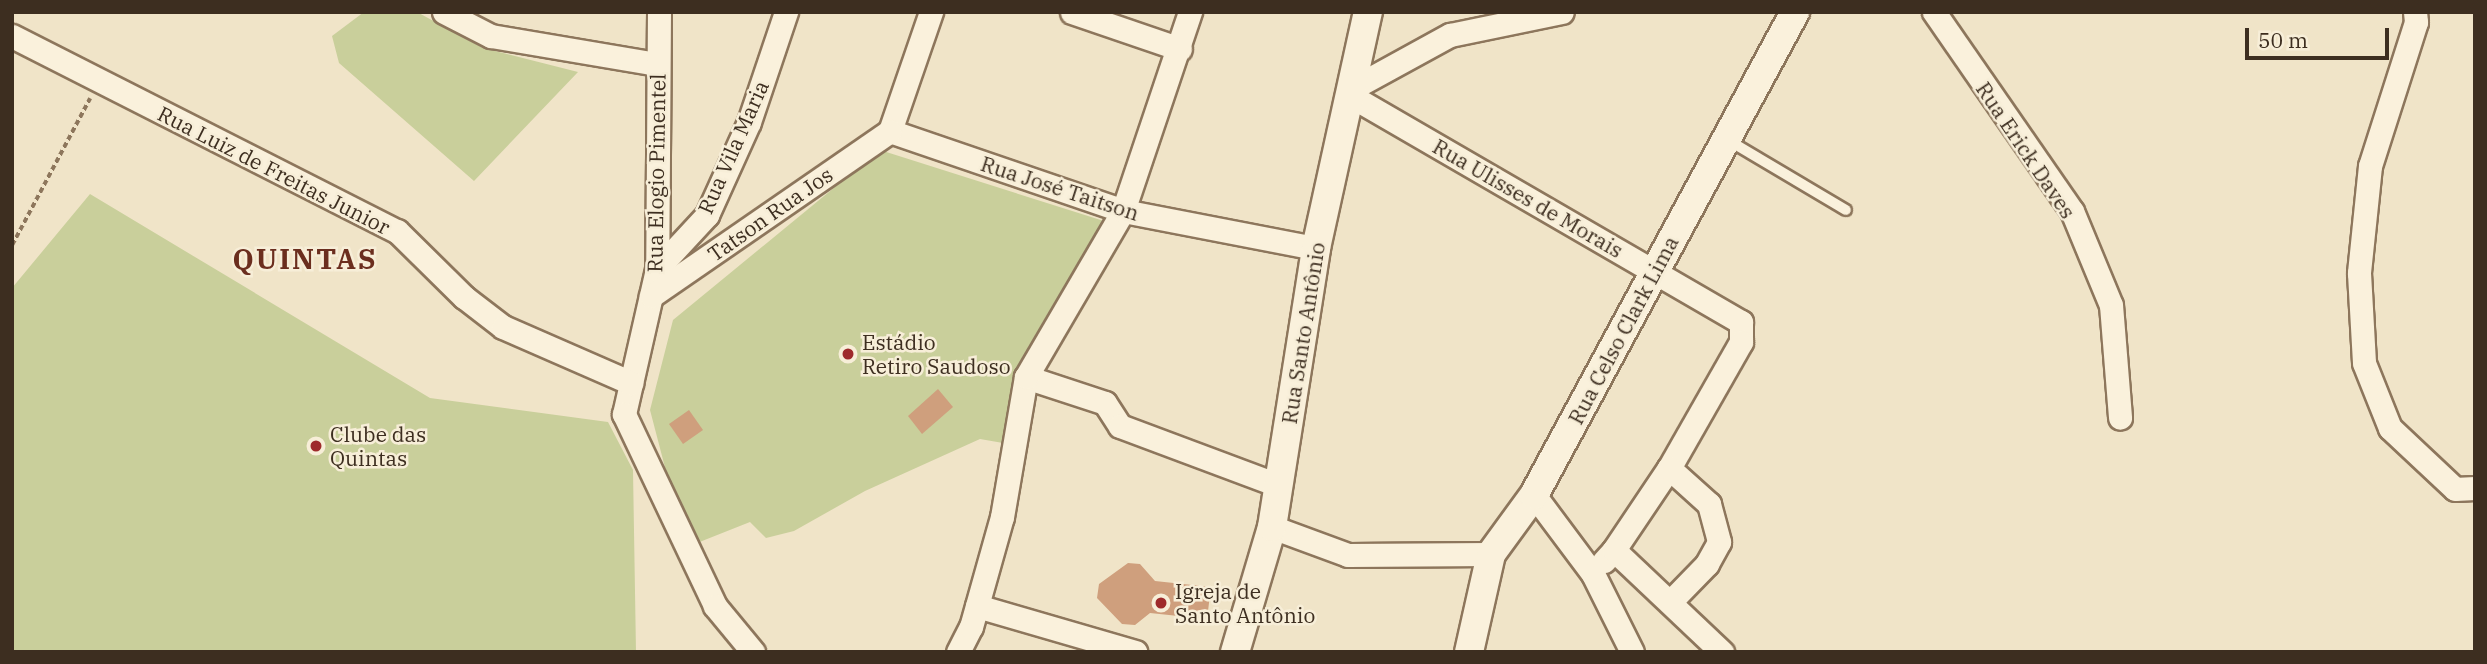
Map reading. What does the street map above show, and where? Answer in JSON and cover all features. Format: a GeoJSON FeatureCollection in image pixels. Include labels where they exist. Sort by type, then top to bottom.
{"type":"FeatureCollection","features":[{"type":"Feature","properties":{"kind":"street"},"geometry":{"type":"LineString","coordinates":[[444,12],[491,36],[657,64]]}},
{"type":"Feature","properties":{"kind":"street"},"geometry":{"type":"LineString","coordinates":[[491,36],[492,12]]}},
{"type":"Feature","properties":{"kind":"street","name":"Rua Elogio Pimentel"},"geometry":{"type":"LineString","coordinates":[[659,12],[657,269],[624,414],[715,606],[753,652]]}},
{"type":"Feature","properties":{"kind":"street","name":"Rua Vila Maria"},"geometry":{"type":"LineString","coordinates":[[657,269],[707,215],[749,122],[786,12]]}},
{"type":"Feature","properties":{"kind":"street"},"geometry":{"type":"LineString","coordinates":[[890,131],[931,12]]}},
{"type":"Feature","properties":{"kind":"street"},"geometry":{"type":"LineString","coordinates":[[1072,12],[1181,49]]}},
{"type":"Feature","properties":{"kind":"street"},"geometry":{"type":"LineString","coordinates":[[958,652],[974,617],[1002,517],[1026,377],[1123,211],[1181,49],[1190,12]]}},
{"type":"Feature","properties":{"kind":"street","name":"Rua Santo Antônio"},"geometry":{"type":"LineString","coordinates":[[1236,652],[1272,527],[1317,248],[1368,12]]}},
{"type":"Feature","properties":{"kind":"street"},"geometry":{"type":"LineString","coordinates":[[1352,92],[1450,35],[1562,12]]}},
{"type":"Feature","properties":{"kind":"street","name":"Rua Celso Clark Lima"},"geometry":{"type":"LineString","coordinates":[[1469,652],[1491,554],[1534,495],[1795,12]]}},
{"type":"Feature","properties":{"kind":"street","name":"Rua Erick Daves"},"geometry":{"type":"LineString","coordinates":[[1934,12],[2072,211],[2111,305],[2120,418]]}},
{"type":"Feature","properties":{"kind":"street"},"geometry":{"type":"LineString","coordinates":[[2415,12],[2416,22],[2370,166],[2359,272],[2364,363],[2390,428],[2455,489],[2475,488]]}},
{"type":"Feature","properties":{"kind":"street","name":"Rua Luiz de Freitas Junior"},"geometry":{"type":"LineString","coordinates":[[12,36],[397,231],[464,297],[503,327],[631,383]]}},
{"type":"Feature","properties":{"kind":"street","name":"Rua Ulisses de Morais"},"geometry":{"type":"LineString","coordinates":[[1352,92],[1741,322],[1741,342],[1669,468]]}},
{"type":"Feature","properties":{"kind":"street","name":"Rua José Taitson"},"geometry":{"type":"LineString","coordinates":[[890,131],[1123,211],[1317,248]]}},
{"type":"Feature","properties":{"kind":"street","name":"Tatson Rua Jos"},"geometry":{"type":"LineString","coordinates":[[651,296],[890,131]]}},
{"type":"Feature","properties":{"kind":"street"},"geometry":{"type":"LineString","coordinates":[[1026,377],[1105,403],[1120,426],[1278,485]]}},
{"type":"Feature","properties":{"kind":"street"},"geometry":{"type":"LineString","coordinates":[[1593,574],[1614,550],[1669,468],[1709,504],[1719,536],[1707,564],[1671,601]]}},
{"type":"Feature","properties":{"kind":"street"},"geometry":{"type":"LineString","coordinates":[[1534,495],[1593,574],[1632,652]]}},
{"type":"Feature","properties":{"kind":"street"},"geometry":{"type":"LineString","coordinates":[[1272,527],[1348,555],[1491,554]]}},
{"type":"Feature","properties":{"kind":"street"},"geometry":{"type":"LineString","coordinates":[[1614,550],[1722,652]]}},
{"type":"Feature","properties":{"kind":"street"},"geometry":{"type":"LineString","coordinates":[[971,652],[974,617]]}},
{"type":"Feature","properties":{"kind":"street"},"geometry":{"type":"LineString","coordinates":[[974,617],[1135,652]]}},
{"type":"Feature","properties":{"kind":"lane"},"geometry":{"type":"LineString","coordinates":[[1726,139],[1846,210]]}},
{"type":"Feature","properties":{"kind":"path"},"geometry":{"type":"LineString","coordinates":[[12,245],[99,80]]}},
{"type":"Feature","properties":{"kind":"green space"},"geometry":{"type":"Polygon","coordinates":[[[364,12],[417,12],[483,48],[578,72],[474,181],[339,63],[332,36],[364,12]]]}},
{"type":"Feature","properties":{"kind":"green space","name":"Estádio Retiro Saudoso"},"geometry":{"type":"Polygon","coordinates":[[[880,150],[1107,222],[1012,388],[1003,443],[980,439],[865,491],[794,531],[766,538],[750,522],[692,545],[673,498],[650,410],[673,320],[880,150]]]}},
{"type":"Feature","properties":{"kind":"green space","name":"Clube das Quintas"},"geometry":{"type":"Polygon","coordinates":[[[90,194],[430,398],[608,422],[633,470],[636,652],[13,652],[12,288],[90,194]]]}},
{"type":"Feature","properties":{"kind":"building"},"geometry":{"type":"Polygon","coordinates":[[[938,389],[953,407],[922,434],[908,416],[938,389]]]}},
{"type":"Feature","properties":{"kind":"building"},"geometry":{"type":"Polygon","coordinates":[[[689,410],[703,430],[683,444],[669,424],[689,410]]]}},
{"type":"Feature","properties":{"kind":"building"},"geometry":{"type":"Polygon","coordinates":[[[1128,563],[1140,564],[1155,581],[1211,587],[1207,619],[1150,613],[1135,625],[1122,624],[1097,598],[1099,584],[1128,563]]]}},
{"type":"Feature","properties":{"kind":"place","name":"Estádio Retiro Saudoso"},"geometry":{"type":"Point","coordinates":[848,354]}},
{"type":"Feature","properties":{"kind":"place","name":"Clube das Quintas"},"geometry":{"type":"Point","coordinates":[316,446]}},
{"type":"Feature","properties":{"kind":"place","name":"Igreja de Santo Antônio"},"geometry":{"type":"Point","coordinates":[1161,603]}},
{"type":"Feature","properties":{"kind":"district","name":"QUINTAS"},"geometry":{"type":"Point","coordinates":[305,259]}}]}
